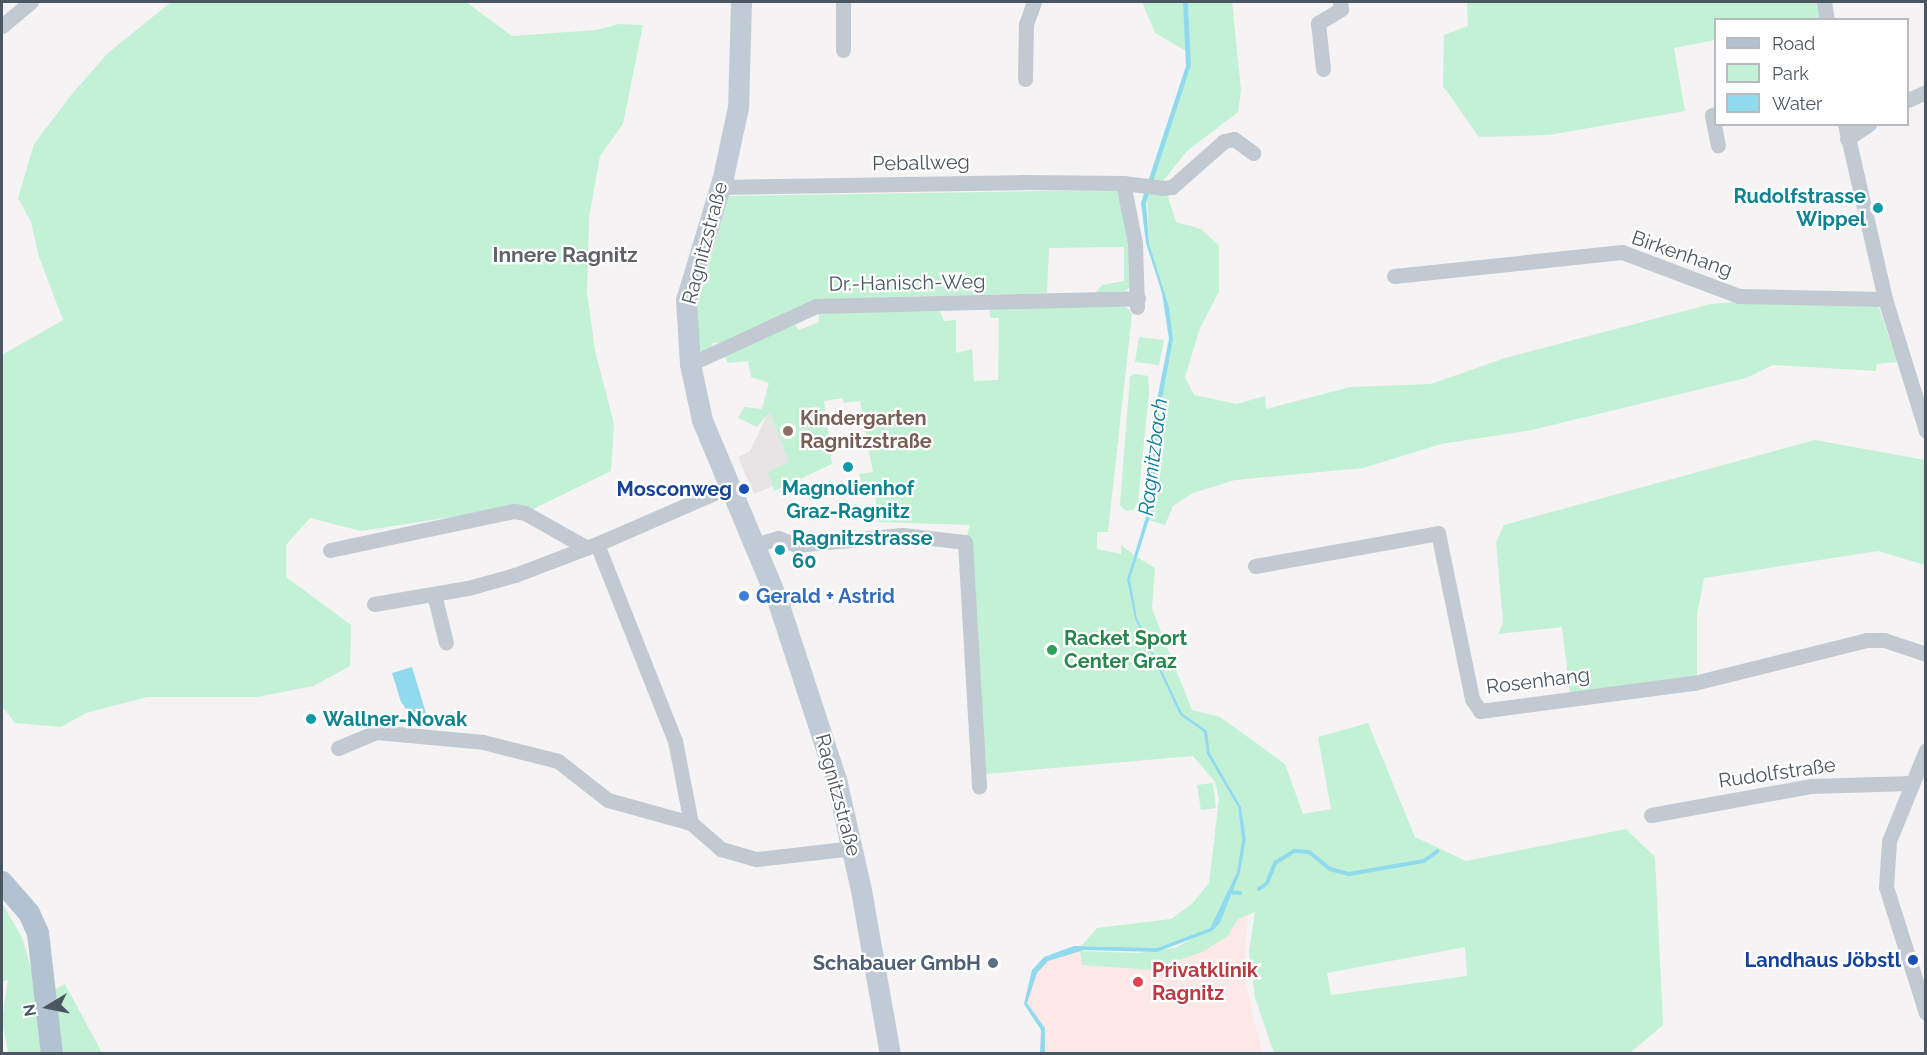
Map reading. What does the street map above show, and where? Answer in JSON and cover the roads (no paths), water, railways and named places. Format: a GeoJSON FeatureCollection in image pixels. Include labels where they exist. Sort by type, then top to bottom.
{"type":"FeatureCollection","features":[{"type":"Feature","properties":{"kind":"main road","name":"Ragnitzstraße"},"geometry":{"type":"LineString","coordinates":[[741,2],[741,91],[720,187],[686,300],[690,364],[702,420],[728,487],[755,545],[797,655],[853,848],[890,1053]]}},
{"type":"Feature","properties":{"kind":"main road"},"geometry":{"type":"LineString","coordinates":[[2,882],[29,913],[38,933],[52,1053]]}},
{"type":"Feature","properties":{"kind":"street"},"geometry":{"type":"LineString","coordinates":[[2,26],[31,2]]}},
{"type":"Feature","properties":{"kind":"street"},"geometry":{"type":"LineString","coordinates":[[843,2],[843,50]]}},
{"type":"Feature","properties":{"kind":"street"},"geometry":{"type":"LineString","coordinates":[[1026,79],[1026,24],[1034,2]]}},
{"type":"Feature","properties":{"kind":"street"},"geometry":{"type":"LineString","coordinates":[[1323,69],[1318,23],[1341,9],[1340,2]]}},
{"type":"Feature","properties":{"kind":"street"},"geometry":{"type":"LineString","coordinates":[[1824,2],[1827,18]]}},
{"type":"Feature","properties":{"kind":"street"},"geometry":{"type":"LineString","coordinates":[[1909,100],[1926,92]]}},
{"type":"Feature","properties":{"kind":"street"},"geometry":{"type":"LineString","coordinates":[[1714,126],[1718,145]]}},
{"type":"Feature","properties":{"kind":"street"},"geometry":{"type":"LineString","coordinates":[[1863,126],[1846,132],[1885,299],[1926,431]]}},
{"type":"Feature","properties":{"kind":"street","name":"Peballweg"},"geometry":{"type":"LineString","coordinates":[[720,187],[1123,183],[1148,187],[1172,187],[1224,141],[1234,139],[1253,153]]}},
{"type":"Feature","properties":{"kind":"street","name":"Dr.-Hanisch-Weg"},"geometry":{"type":"LineString","coordinates":[[690,364],[816,306],[1138,303],[1135,243],[1123,183]]}},
{"type":"Feature","properties":{"kind":"street","name":"Birkenhang"},"geometry":{"type":"LineString","coordinates":[[1395,276],[1622,252],[1739,296],[1885,299]]}},
{"type":"Feature","properties":{"kind":"street"},"geometry":{"type":"LineString","coordinates":[[374,604],[434,594],[514,575],[592,546],[728,487]]}},
{"type":"Feature","properties":{"kind":"street"},"geometry":{"type":"LineString","coordinates":[[330,550],[514,511],[525,513],[592,546],[675,741],[691,823]]}},
{"type":"Feature","properties":{"kind":"street","name":"Rosenhang"},"geometry":{"type":"LineString","coordinates":[[1255,566],[1438,533],[1472,699],[1480,711],[1694,683],[1867,640],[1884,640],[1926,654]]}},
{"type":"Feature","properties":{"kind":"street"},"geometry":{"type":"LineString","coordinates":[[755,545],[778,538],[796,545],[902,535],[965,542],[979,788]]}},
{"type":"Feature","properties":{"kind":"street"},"geometry":{"type":"LineString","coordinates":[[434,594],[446,643]]}},
{"type":"Feature","properties":{"kind":"street"},"geometry":{"type":"LineString","coordinates":[[338,748],[376,732],[483,742],[558,761],[608,800],[691,823],[721,849],[757,859],[853,848]]}},
{"type":"Feature","properties":{"kind":"street"},"geometry":{"type":"LineString","coordinates":[[1926,750],[1910,783],[1889,841],[1886,887],[1926,1014]]}},
{"type":"Feature","properties":{"kind":"street","name":"Rudolfstraße"},"geometry":{"type":"LineString","coordinates":[[1651,815],[1810,786],[1910,783]]}},
{"type":"Feature","properties":{"kind":"water"},"geometry":{"type":"Polygon","coordinates":[[[1183,2],[1188,2],[1191,65],[1146,203],[1149,243],[1169,307],[1173,339],[1158,422],[1154,504],[1130,579],[1137,618],[1182,713],[1207,731],[1210,753],[1241,807],[1246,839],[1240,873],[1220,923],[1212,931],[1157,952],[1084,950],[1048,961],[1037,973],[1027,1003],[1045,1028],[1045,1053],[1040,1053],[1041,1030],[1024,1004],[1032,970],[1044,957],[1074,946],[1157,948],[1210,928],[1237,872],[1242,839],[1238,807],[1207,754],[1204,732],[1180,715],[1135,619],[1127,579],[1150,504],[1153,420],[1169,339],[1162,293],[1146,243],[1141,203],[1186,66],[1183,2]]]}},
{"type":"Feature","properties":{"kind":"water"},"geometry":{"type":"Polygon","coordinates":[[[412,667],[426,713],[412,717],[401,702],[392,673],[412,667]]]}},
{"type":"Feature","properties":{"kind":"waterway"},"geometry":{"type":"LineString","coordinates":[[1259,889],[1267,883],[1275,863],[1294,851],[1309,852],[1330,869],[1349,874],[1424,861],[1438,851]]}},
{"type":"Feature","properties":{"kind":"waterway","name":"Ragnitzbach"},"geometry":{"type":"LineString","coordinates":[[1230,892],[1240,893]]}},
{"type":"Feature","properties":{"kind":"place","name":"Rudolfstrasse Wippel"},"geometry":{"type":"Point","coordinates":[1878,208]}},
{"type":"Feature","properties":{"kind":"place","name":"Kindergarten Ragnitzstraße"},"geometry":{"type":"Point","coordinates":[788,431]}},
{"type":"Feature","properties":{"kind":"place","name":"Magnolienhof Graz-Ragnitz"},"geometry":{"type":"Point","coordinates":[848,467]}},
{"type":"Feature","properties":{"kind":"place","name":"Mosconweg"},"geometry":{"type":"Point","coordinates":[744,489]}},
{"type":"Feature","properties":{"kind":"place","name":"Ragnitzstrasse 60"},"geometry":{"type":"Point","coordinates":[780,550]}},
{"type":"Feature","properties":{"kind":"place","name":"Gerald + Astrid"},"geometry":{"type":"Point","coordinates":[744,596]}},
{"type":"Feature","properties":{"kind":"place","name":"Racket Sport Center Graz"},"geometry":{"type":"Point","coordinates":[1052,650]}},
{"type":"Feature","properties":{"kind":"place","name":"Wallner-Novak"},"geometry":{"type":"Point","coordinates":[311,719]}},
{"type":"Feature","properties":{"kind":"place","name":"Landhaus Jöbstl"},"geometry":{"type":"Point","coordinates":[1913,960]}},
{"type":"Feature","properties":{"kind":"place","name":"Schabauer GmbH"},"geometry":{"type":"Point","coordinates":[993,963]}},
{"type":"Feature","properties":{"kind":"place","name":"Privatklinik Ragnitz"},"geometry":{"type":"Point","coordinates":[1138,982]}},
{"type":"Feature","properties":{"kind":"district","name":"Innere Ragnitz"},"geometry":{"type":"Point","coordinates":[565,255]}}]}
